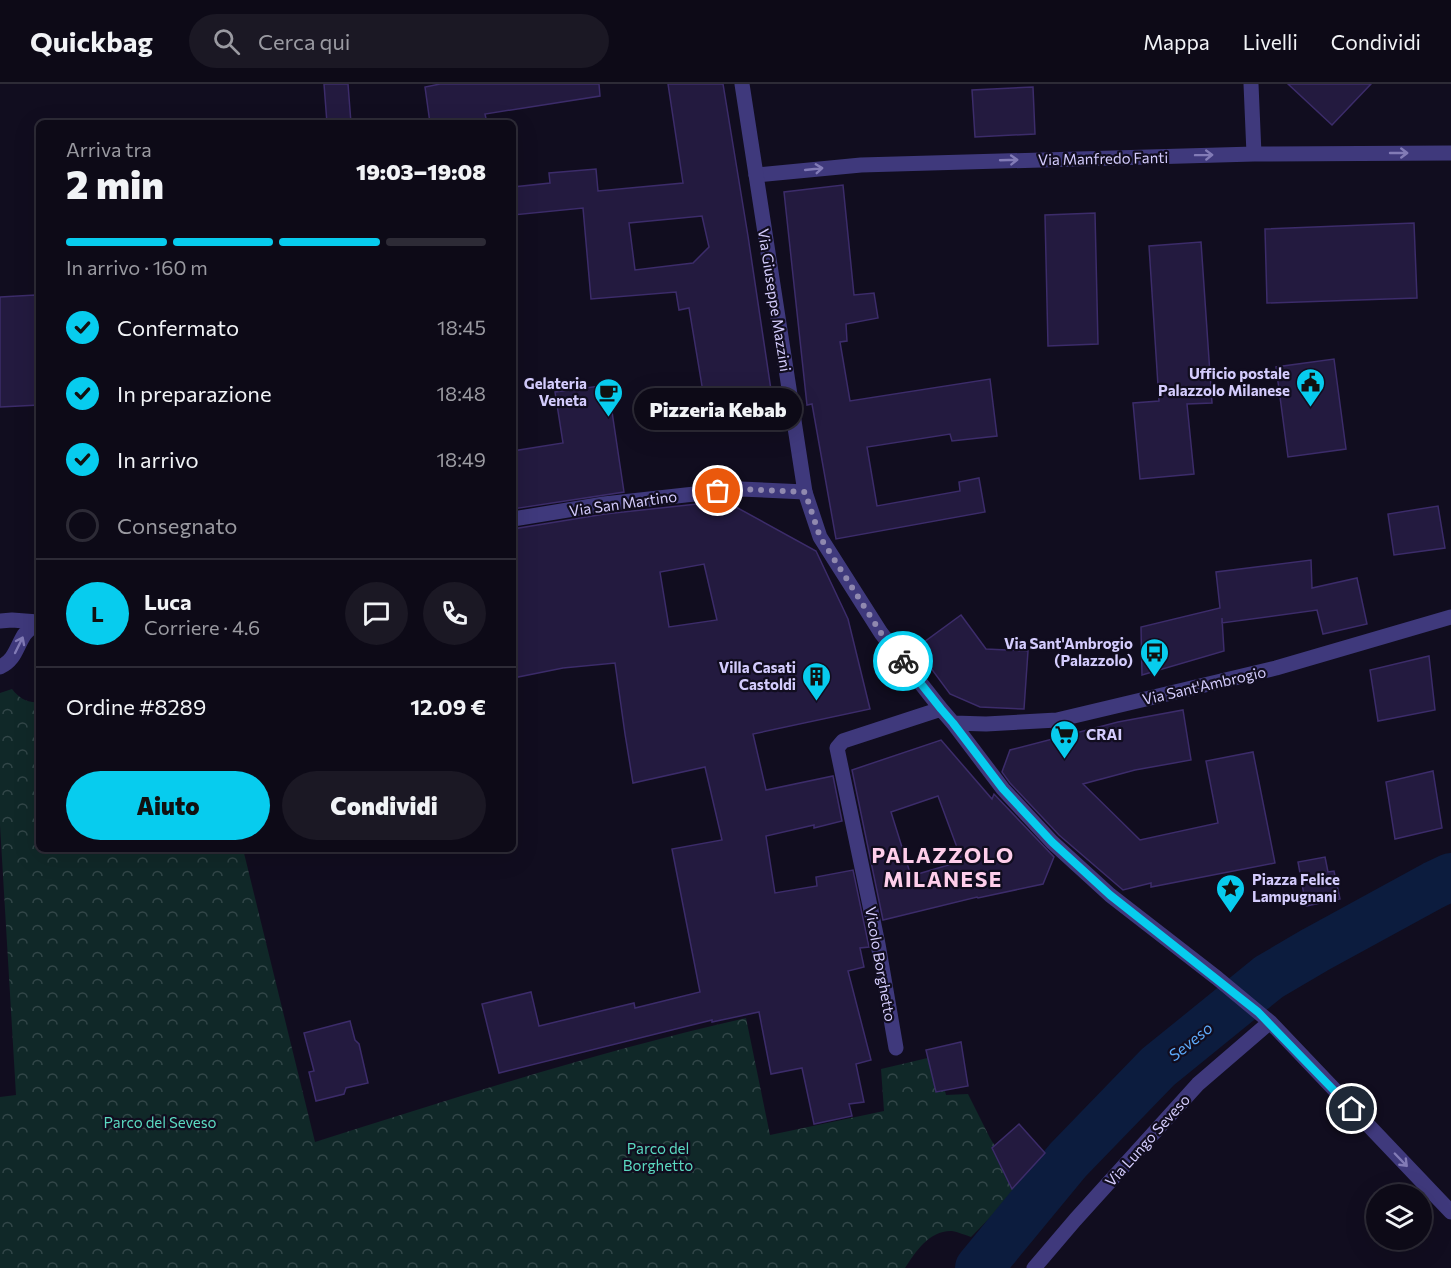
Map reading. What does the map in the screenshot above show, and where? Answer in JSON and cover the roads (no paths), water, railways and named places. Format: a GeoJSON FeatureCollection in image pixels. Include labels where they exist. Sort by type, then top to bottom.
{"type":"FeatureCollection","features":[{"type":"Feature","properties":{"kind":"street","name":"Via Giuseppe Mazzini"},"geometry":{"type":"LineString","coordinates":[[742,84],[805,492],[820,537],[881,633],[1003,789],[1052,842],[1110,895],[1264,1017],[1451,1212]]}},
{"type":"Feature","properties":{"kind":"street"},"geometry":{"type":"LineString","coordinates":[[1251,84],[1254,154]]}},
{"type":"Feature","properties":{"kind":"street","name":"Via Manfredo Fanti"},"geometry":{"type":"LineString","coordinates":[[756,175],[861,165],[1254,154],[1451,153]]}},
{"type":"Feature","properties":{"kind":"street","name":"Via San Martino"},"geometry":{"type":"LineString","coordinates":[[516,519],[604,504],[740,489],[805,492]]}},
{"type":"Feature","properties":{"kind":"street","name":"Via Sant'Ambrogio"},"geometry":{"type":"LineString","coordinates":[[953,723],[986,724],[1056,720],[1276,668],[1451,617]]}},
{"type":"Feature","properties":{"kind":"street"},"geometry":{"type":"LineString","coordinates":[[0,621],[36,622]]}},
{"type":"Feature","properties":{"kind":"street"},"geometry":{"type":"LineString","coordinates":[[0,667],[9,662],[26,632],[36,624]]}},
{"type":"Feature","properties":{"kind":"street","name":"Vicolo Borghetto"},"geometry":{"type":"LineString","coordinates":[[896,1048],[878,944],[837,748],[843,741],[941,709]]}},
{"type":"Feature","properties":{"kind":"street","name":"Via Lungo Seveso"},"geometry":{"type":"LineString","coordinates":[[1035,1268],[1075,1220],[1198,1084],[1264,1017]]}},
{"type":"Feature","properties":{"kind":"waterway","name":"Seveso"},"geometry":{"type":"LineString","coordinates":[[979,1268],[1068,1160],[1158,1067],[1269,977],[1451,877]]}},
{"type":"Feature","properties":{"kind":"place","name":"Ufficio postale Palazzolo Milanese"},"geometry":{"type":"Point","coordinates":[1311,408]}},
{"type":"Feature","properties":{"kind":"place","name":"Gelateria Veneta"},"geometry":{"type":"Point","coordinates":[608,418]}},
{"type":"Feature","properties":{"kind":"place","name":"Pizzeria Kebab"},"geometry":{"type":"Point","coordinates":[718,491]}},
{"type":"Feature","properties":{"kind":"place","name":"Via Sant'Ambrogio (Palazzolo)"},"geometry":{"type":"Point","coordinates":[1154,678]}},
{"type":"Feature","properties":{"kind":"place","name":"Villa Casati Castoldi"},"geometry":{"type":"Point","coordinates":[817,702]}},
{"type":"Feature","properties":{"kind":"place","name":"CRAI"},"geometry":{"type":"Point","coordinates":[1065,760]}},
{"type":"Feature","properties":{"kind":"place","name":"Piazza Felice Lampugnani"},"geometry":{"type":"Point","coordinates":[1231,914]}},
{"type":"Feature","properties":{"kind":"district","name":"PALAZZOLO MILANESE"},"geometry":{"type":"Point","coordinates":[943,866]}},
{"type":"Feature","properties":{"kind":"park label","name":"Parco del Seveso"},"geometry":{"type":"Point","coordinates":[160,1122]}},
{"type":"Feature","properties":{"kind":"park label","name":"Parco del Borghetto"},"geometry":{"type":"Point","coordinates":[658,1156]}}]}
